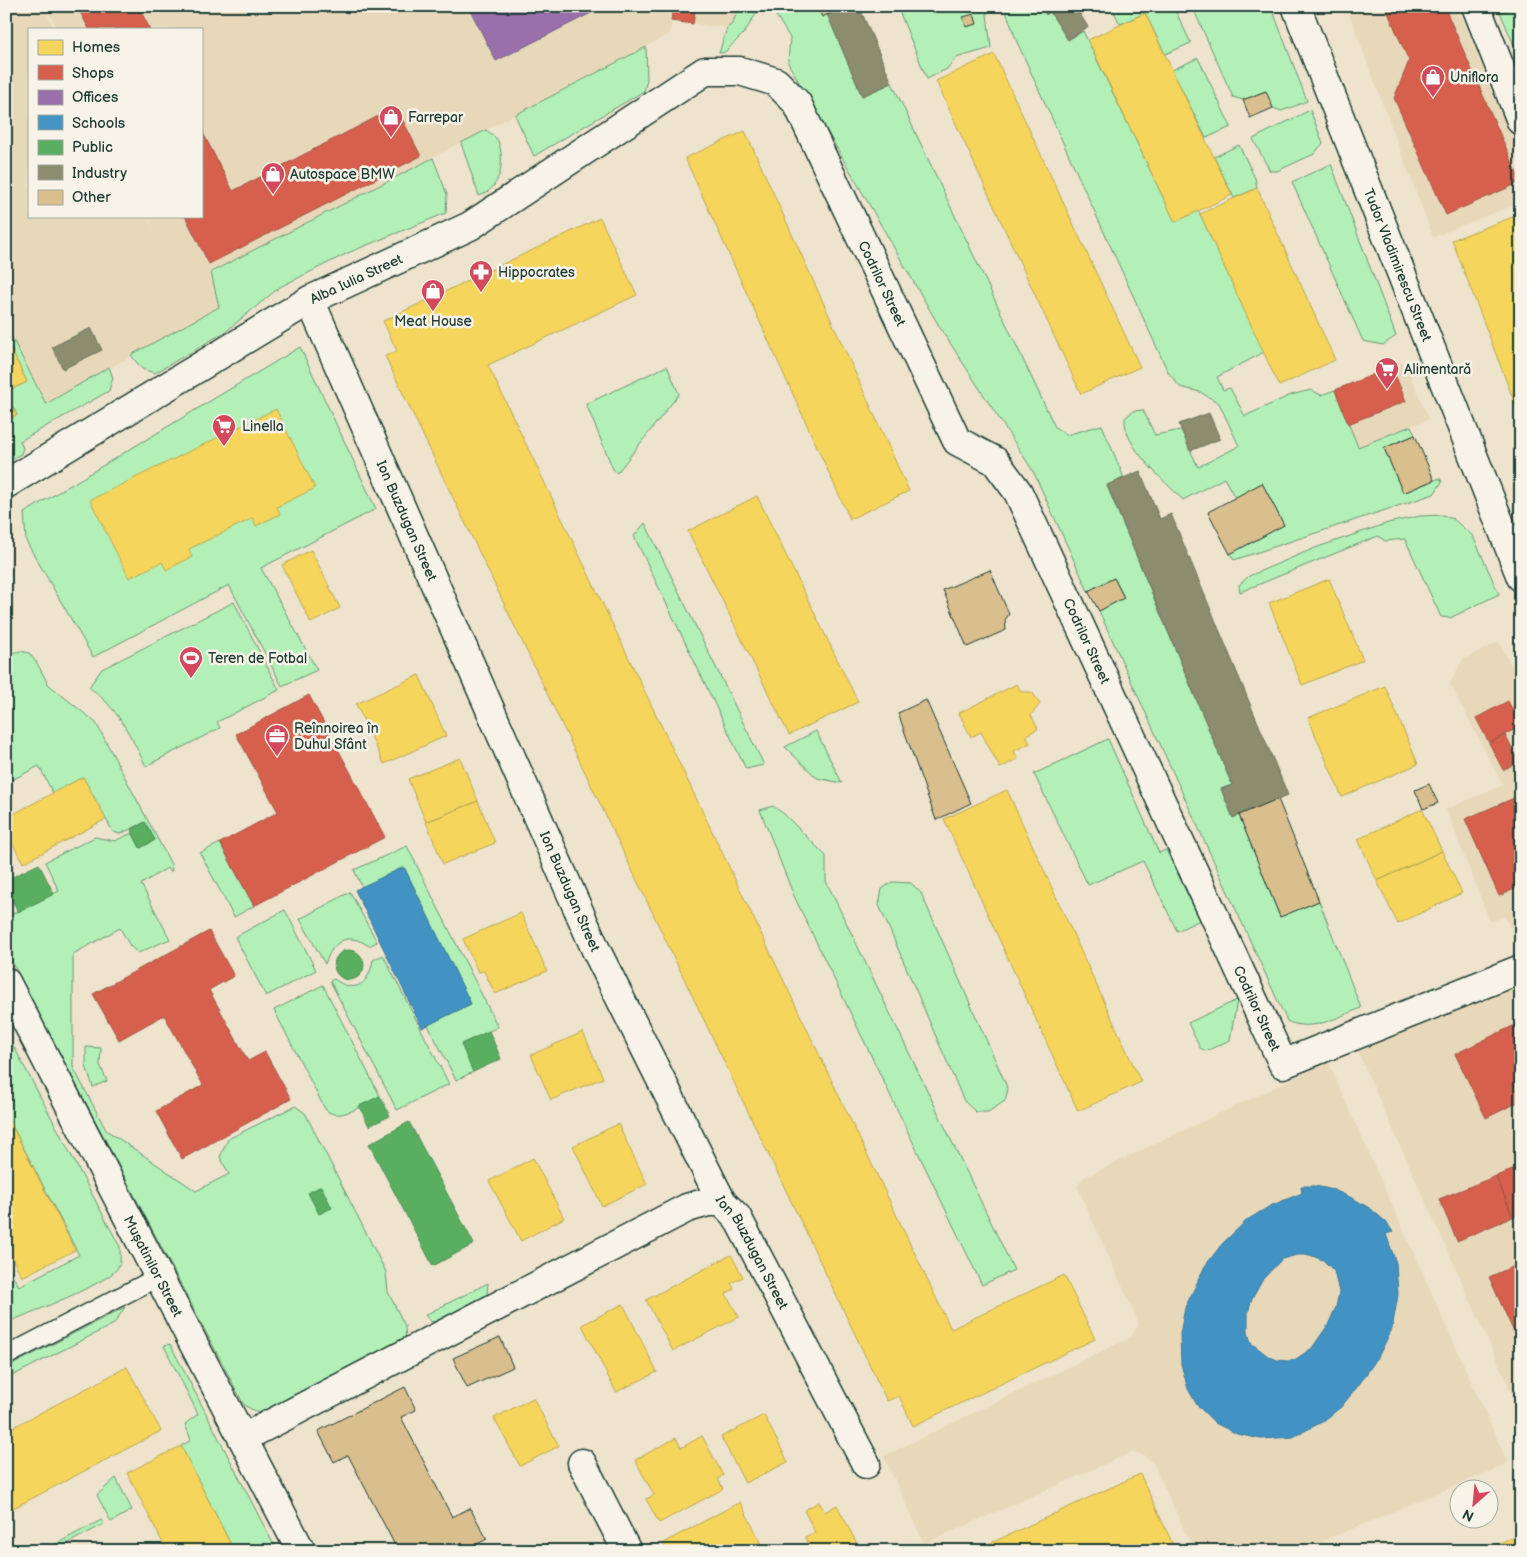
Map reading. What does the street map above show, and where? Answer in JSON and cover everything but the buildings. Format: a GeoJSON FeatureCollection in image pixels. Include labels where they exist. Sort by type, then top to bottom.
{"type":"FeatureCollection","features":[{"type":"Feature","properties":{"kind":"street","name":"Tudor Vladimirescu Street"},"geometry":{"type":"LineString","coordinates":[[1296,6],[1521,577]]}},
{"type":"Feature","properties":{"kind":"street"},"geometry":{"type":"LineString","coordinates":[[1476,6],[1521,121]]}},
{"type":"Feature","properties":{"kind":"street","name":"Codrilor Street"},"geometry":{"type":"LineString","coordinates":[[705,71],[740,70],[776,82],[797,103],[957,441],[995,461],[1018,492],[1283,1064],[1521,969]]}},
{"type":"Feature","properties":{"kind":"street","name":"Alba Iulia Street"},"geometry":{"type":"LineString","coordinates":[[6,484],[310,300],[470,226],[705,71]]}},
{"type":"Feature","properties":{"kind":"street","name":"Ion Buzdugan Street"},"geometry":{"type":"LineString","coordinates":[[310,300],[596,950],[722,1202],[737,1217],[866,1464]]}},
{"type":"Feature","properties":{"kind":"street","name":"Mușatinilor Street"},"geometry":{"type":"LineString","coordinates":[[6,982],[301,1551]]}},
{"type":"Feature","properties":{"kind":"street"},"geometry":{"type":"LineString","coordinates":[[243,1438],[687,1208],[708,1202],[722,1202]]}},
{"type":"Feature","properties":{"kind":"street"},"geometry":{"type":"LineString","coordinates":[[582,1464],[627,1551]]}},
{"type":"Feature","properties":{"kind":"lane"},"geometry":{"type":"LineString","coordinates":[[6,1356],[158,1277]]}},
{"type":"Feature","properties":{"kind":"shaded area"},"geometry":{"type":"Polygon","coordinates":[[[6,6],[44,6],[54,28],[28,28],[28,218],[148,218],[154,230],[149,218],[202,218],[202,28],[57,28],[46,6],[740,6],[732,24],[727,28],[671,21],[670,34],[212,272],[219,307],[46,404],[6,326],[6,6]]]}},
{"type":"Feature","properties":{"kind":"shaded area"},"geometry":{"type":"Polygon","coordinates":[[[1346,6],[1457,6],[1521,161],[1521,202],[1433,237],[1346,6]]]}},
{"type":"Feature","properties":{"kind":"shaded area"},"geometry":{"type":"Polygon","coordinates":[[[1405,362],[1429,419],[1358,447],[1335,390],[1405,362]]]}},
{"type":"Feature","properties":{"kind":"shaded area"},"geometry":{"type":"Polygon","coordinates":[[[1499,642],[1521,682],[1516,692],[1521,703],[1521,937],[1517,939],[1504,916],[1490,922],[1446,809],[1503,785],[1450,684],[1463,659],[1499,642]]]}},
{"type":"Feature","properties":{"kind":"shaded area"},"geometry":{"type":"Polygon","coordinates":[[[1521,986],[1521,1413],[1357,1050],[1521,986]]]}},
{"type":"Feature","properties":{"kind":"shaded area"},"geometry":{"type":"Polygon","coordinates":[[[1328,1062],[1506,1459],[1505,1465],[1469,1480],[1450,1480],[1450,1488],[1299,1551],[1194,1551],[1153,1463],[1143,1455],[1132,1452],[924,1544],[884,1456],[1131,1337],[1139,1324],[1077,1186],[1083,1178],[1328,1062]]]}},
{"type":"Feature","properties":{"kind":"green space"},"geometry":{"type":"Polygon","coordinates":[[[740,6],[761,6],[744,33],[725,52],[719,53],[727,28],[732,24],[740,6]]]}},
{"type":"Feature","properties":{"kind":"green space"},"geometry":{"type":"Polygon","coordinates":[[[779,6],[817,6],[822,17],[827,14],[862,96],[892,83],[1055,427],[1066,435],[1102,425],[1124,478],[1107,486],[1232,785],[1221,789],[1233,817],[1239,815],[1280,917],[1319,901],[1361,1008],[1315,1025],[1296,1024],[1287,1021],[1099,611],[1124,597],[1114,578],[1088,591],[1033,471],[939,326],[788,63],[790,38],[774,12],[779,6]]]}},
{"type":"Feature","properties":{"kind":"green space"},"geometry":{"type":"Polygon","coordinates":[[[897,6],[986,6],[991,48],[956,58],[947,69],[927,79],[897,6]]]}},
{"type":"Feature","properties":{"kind":"green space"},"geometry":{"type":"Polygon","coordinates":[[[1004,6],[1041,6],[1046,14],[1050,12],[1068,40],[1083,31],[1175,222],[1198,211],[1200,214],[1264,352],[1217,377],[1223,390],[1230,388],[1245,416],[1291,395],[1311,390],[1321,395],[1335,390],[1358,447],[1411,426],[1415,435],[1384,448],[1403,493],[1440,478],[1442,482],[1434,494],[1234,560],[1230,554],[1284,525],[1262,483],[1235,498],[1224,478],[1183,500],[1146,462],[1137,451],[1126,429],[1125,418],[1133,411],[1143,410],[1155,435],[1181,430],[1198,467],[1239,446],[1219,403],[1200,392],[1180,387],[1168,372],[1017,42],[1004,6]]]}},
{"type":"Feature","properties":{"kind":"green space"},"geometry":{"type":"Polygon","coordinates":[[[1111,6],[1173,6],[1191,43],[1165,54],[1145,13],[1120,24],[1111,6]]]}},
{"type":"Feature","properties":{"kind":"green space"},"geometry":{"type":"Polygon","coordinates":[[[1192,6],[1271,6],[1307,101],[1282,111],[1273,108],[1265,91],[1243,100],[1233,97],[1192,6]]]}},
{"type":"Feature","properties":{"kind":"green space"},"geometry":{"type":"Polygon","coordinates":[[[1521,6],[1521,62],[1500,12],[1521,6]]]}},
{"type":"Feature","properties":{"kind":"green space"},"geometry":{"type":"Polygon","coordinates":[[[646,47],[647,80],[644,91],[534,156],[515,115],[646,47]]]}},
{"type":"Feature","properties":{"kind":"green space"},"geometry":{"type":"Polygon","coordinates":[[[1198,58],[1231,127],[1206,138],[1172,70],[1198,58]]]}},
{"type":"Feature","properties":{"kind":"green space"},"geometry":{"type":"Polygon","coordinates":[[[1310,110],[1323,143],[1314,154],[1277,171],[1270,171],[1253,139],[1310,110]]]}},
{"type":"Feature","properties":{"kind":"green space"},"geometry":{"type":"Polygon","coordinates":[[[486,130],[498,141],[501,166],[492,188],[479,196],[461,143],[486,130]]]}},
{"type":"Feature","properties":{"kind":"green space"},"geometry":{"type":"Polygon","coordinates":[[[1239,145],[1255,178],[1257,188],[1234,198],[1214,157],[1239,145]]]}},
{"type":"Feature","properties":{"kind":"green space"},"geometry":{"type":"Polygon","coordinates":[[[433,158],[447,194],[446,213],[350,252],[280,287],[225,332],[155,373],[142,369],[131,355],[219,307],[211,272],[433,158]]]}},
{"type":"Feature","properties":{"kind":"green space"},"geometry":{"type":"Polygon","coordinates":[[[1331,164],[1396,336],[1383,345],[1363,341],[1292,182],[1331,164]]]}},
{"type":"Feature","properties":{"kind":"green space"},"geometry":{"type":"Polygon","coordinates":[[[6,326],[46,404],[109,367],[113,378],[109,391],[20,441],[23,448],[21,454],[6,462],[6,421],[17,415],[6,392],[27,382],[6,339],[6,326]]]}},
{"type":"Feature","properties":{"kind":"green space"},"geometry":{"type":"Polygon","coordinates":[[[300,347],[376,509],[261,568],[317,670],[282,686],[229,585],[93,657],[26,541],[24,513],[300,347]]]}},
{"type":"Feature","properties":{"kind":"green space"},"geometry":{"type":"Polygon","coordinates":[[[667,366],[679,394],[617,473],[613,469],[586,404],[667,366]]]}},
{"type":"Feature","properties":{"kind":"green space"},"geometry":{"type":"Polygon","coordinates":[[[1443,515],[1453,519],[1473,536],[1499,594],[1450,618],[1441,617],[1405,539],[1385,541],[1378,536],[1240,592],[1239,585],[1249,576],[1315,548],[1388,523],[1420,516],[1443,515]]]}},
{"type":"Feature","properties":{"kind":"green space"},"geometry":{"type":"Polygon","coordinates":[[[645,523],[764,765],[746,769],[634,536],[645,523]]]}},
{"type":"Feature","properties":{"kind":"green space","name":"Teren de Fotbal"},"geometry":{"type":"Polygon","coordinates":[[[234,602],[279,690],[217,722],[220,728],[146,766],[116,713],[89,687],[102,669],[234,602]]]}},
{"type":"Feature","properties":{"kind":"green space"},"geometry":{"type":"Polygon","coordinates":[[[21,651],[29,653],[37,663],[48,684],[96,723],[171,864],[172,871],[169,871],[167,868],[141,884],[170,939],[138,953],[130,946],[120,928],[73,954],[73,1067],[106,1130],[196,1191],[229,1174],[220,1157],[228,1139],[295,1106],[305,1113],[386,1272],[388,1292],[405,1326],[406,1341],[260,1414],[244,1405],[6,950],[6,917],[59,891],[45,862],[95,837],[115,841],[132,833],[141,848],[155,840],[145,822],[120,834],[113,832],[83,777],[53,793],[39,766],[6,783],[6,654],[21,651]]]}},
{"type":"Feature","properties":{"kind":"green space"},"geometry":{"type":"Polygon","coordinates":[[[816,731],[842,783],[817,778],[785,747],[816,731]]]}},
{"type":"Feature","properties":{"kind":"green space"},"geometry":{"type":"Polygon","coordinates":[[[1108,739],[1159,853],[1166,850],[1200,920],[1177,931],[1143,861],[1088,885],[1034,774],[1108,739]]]}},
{"type":"Feature","properties":{"kind":"green space"},"geometry":{"type":"Polygon","coordinates":[[[773,806],[784,814],[826,856],[826,881],[1014,1270],[982,1285],[794,896],[760,810],[773,806]]]}},
{"type":"Feature","properties":{"kind":"green space"},"geometry":{"type":"Polygon","coordinates":[[[220,843],[254,906],[234,917],[200,853],[220,843]]]}},
{"type":"Feature","properties":{"kind":"green space"},"geometry":{"type":"Polygon","coordinates":[[[407,846],[498,1027],[461,1044],[473,1072],[456,1080],[428,1025],[471,1004],[404,867],[362,887],[354,870],[407,846]]]}},
{"type":"Feature","properties":{"kind":"green space"},"geometry":{"type":"Polygon","coordinates":[[[892,882],[911,883],[921,893],[1008,1089],[1005,1101],[988,1112],[976,1112],[964,1101],[879,905],[882,889],[892,882]]]}},
{"type":"Feature","properties":{"kind":"green space"},"geometry":{"type":"Polygon","coordinates":[[[350,892],[377,942],[369,946],[354,939],[342,941],[332,949],[325,964],[300,919],[350,892]]]}},
{"type":"Feature","properties":{"kind":"green space"},"geometry":{"type":"Polygon","coordinates":[[[285,910],[316,970],[266,996],[235,937],[285,910]]]}},
{"type":"Feature","properties":{"kind":"green space"},"geometry":{"type":"Polygon","coordinates":[[[383,955],[449,1084],[397,1110],[330,981],[334,979],[349,986],[360,984],[365,981],[373,960],[383,955]]]}},
{"type":"Feature","properties":{"kind":"green space"},"geometry":{"type":"Polygon","coordinates":[[[323,985],[380,1096],[345,1113],[331,1113],[325,1109],[274,1010],[323,985]]]}},
{"type":"Feature","properties":{"kind":"green space"},"geometry":{"type":"Polygon","coordinates":[[[1237,1000],[1230,1040],[1206,1051],[1200,1048],[1188,1023],[1237,1000]]]}},
{"type":"Feature","properties":{"kind":"green space"},"geometry":{"type":"Polygon","coordinates":[[[6,1032],[120,1247],[119,1265],[109,1276],[98,1283],[11,1321],[6,1310],[6,1266],[19,1286],[79,1255],[6,1114],[6,1032]]]}},
{"type":"Feature","properties":{"kind":"green space"},"geometry":{"type":"Polygon","coordinates":[[[86,1047],[101,1048],[100,1065],[107,1081],[93,1087],[86,1066],[86,1047]]]}},
{"type":"Feature","properties":{"kind":"green space"},"geometry":{"type":"Polygon","coordinates":[[[488,1283],[487,1294],[482,1304],[440,1323],[430,1321],[425,1315],[488,1283]]]}},
{"type":"Feature","properties":{"kind":"green space"},"geometry":{"type":"Polygon","coordinates":[[[125,1307],[114,1324],[6,1379],[6,1368],[125,1307]]]}},
{"type":"Feature","properties":{"kind":"green space"},"geometry":{"type":"Polygon","coordinates":[[[170,1344],[277,1551],[234,1551],[181,1446],[191,1440],[185,1424],[198,1414],[164,1346],[170,1344]]]}},
{"type":"Feature","properties":{"kind":"green space"},"geometry":{"type":"Polygon","coordinates":[[[116,1478],[132,1510],[111,1522],[97,1495],[116,1478]]]}},
{"type":"Feature","properties":{"kind":"green space"},"geometry":{"type":"Polygon","coordinates":[[[101,1520],[104,1524],[53,1551],[43,1551],[101,1520]]]}},
{"type":"Feature","properties":{"kind":"place","name":"Uniflora"},"geometry":{"type":"Point","coordinates":[1433,98]}},
{"type":"Feature","properties":{"kind":"place","name":"Farrepar"},"geometry":{"type":"Point","coordinates":[391,138]}},
{"type":"Feature","properties":{"kind":"place","name":"Autospace BMW"},"geometry":{"type":"Point","coordinates":[273,195]}},
{"type":"Feature","properties":{"kind":"place","name":"Hippocrates"},"geometry":{"type":"Point","coordinates":[481,293]}},
{"type":"Feature","properties":{"kind":"place","name":"Meat House"},"geometry":{"type":"Point","coordinates":[433,312]}},
{"type":"Feature","properties":{"kind":"place","name":"Alimentară"},"geometry":{"type":"Point","coordinates":[1387,390]}},
{"type":"Feature","properties":{"kind":"place","name":"Linella"},"geometry":{"type":"Point","coordinates":[224,447]}},
{"type":"Feature","properties":{"kind":"place","name":"Teren de Fotbal"},"geometry":{"type":"Point","coordinates":[191,679]}},
{"type":"Feature","properties":{"kind":"place","name":"Reînnoirea în Duhul Sfânt"},"geometry":{"type":"Point","coordinates":[277,757]}}]}
